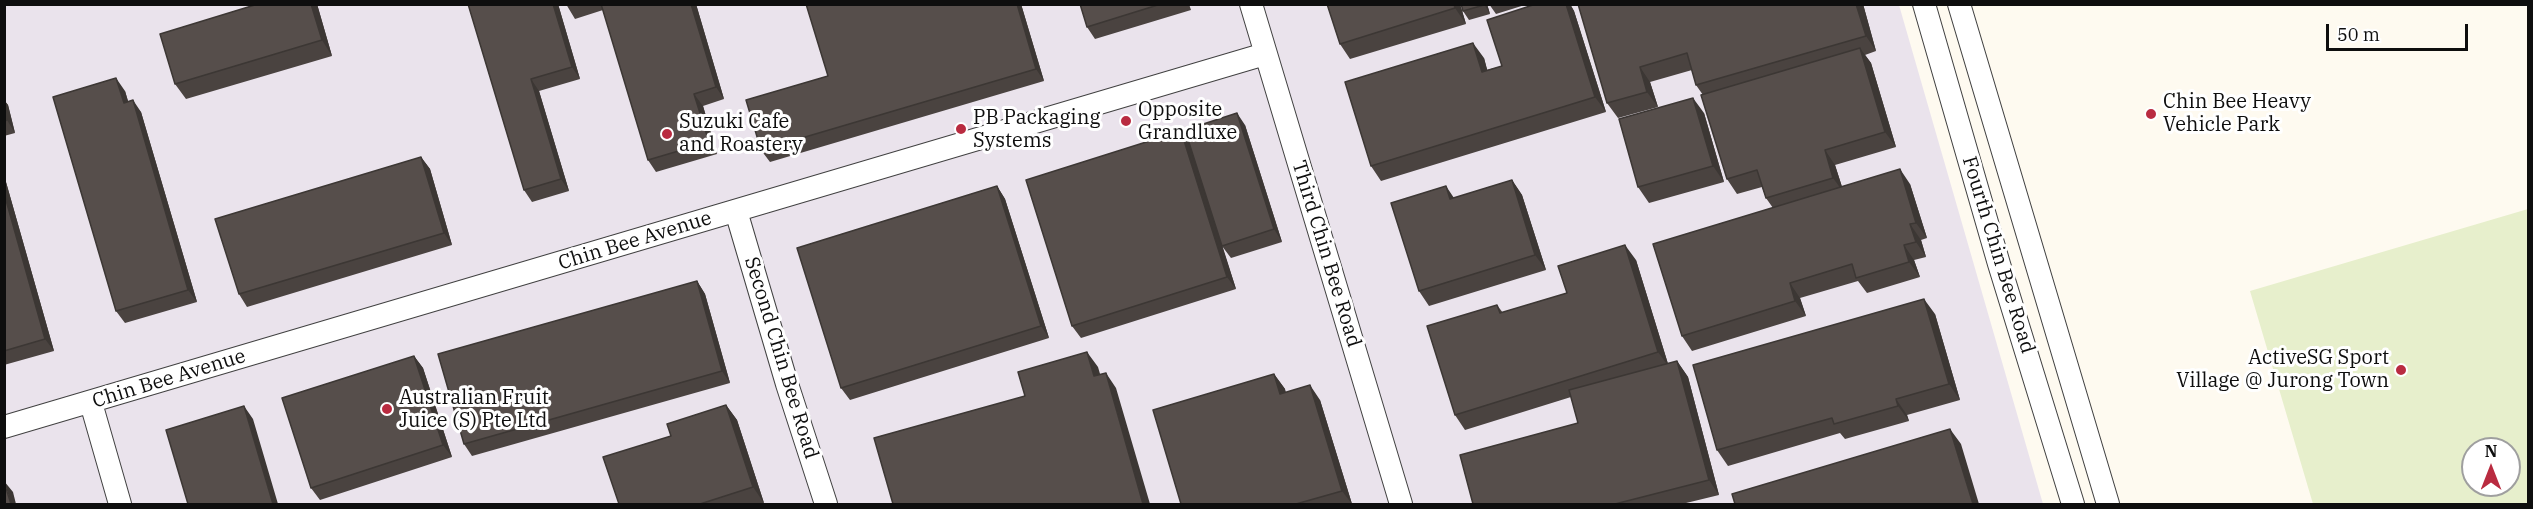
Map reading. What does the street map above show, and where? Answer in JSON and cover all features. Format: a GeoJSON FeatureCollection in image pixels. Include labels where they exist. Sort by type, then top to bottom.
{"type":"FeatureCollection","features":[{"type":"Feature","properties":{"kind":"street","name":"Third Chin Bee Road"},"geometry":{"type":"LineString","coordinates":[[1251,4],[1401,504]]}},
{"type":"Feature","properties":{"kind":"street","name":"Fourth Chin Bee Road"},"geometry":{"type":"LineString","coordinates":[[1924,4],[1999,264],[2073,504]]}},
{"type":"Feature","properties":{"kind":"street","name":"Fourth Chin Bee Road"},"geometry":{"type":"LineString","coordinates":[[1959,4],[2108,504]]}},
{"type":"Feature","properties":{"kind":"street","name":"Chin Bee Avenue"},"geometry":{"type":"LineString","coordinates":[[4,427],[1265,54]]}},
{"type":"Feature","properties":{"kind":"street","name":"Second Chin Bee Road"},"geometry":{"type":"LineString","coordinates":[[736,211],[787,384],[826,504]]}},
{"type":"Feature","properties":{"kind":"street"},"geometry":{"type":"LineString","coordinates":[[91,402],[120,504]]}},
{"type":"Feature","properties":{"kind":"shaded area"},"geometry":{"type":"Polygon","coordinates":[[[4,5],[1899,5],[2043,504],[5,504],[4,5]]]}},
{"type":"Feature","properties":{"kind":"green space","name":"ActiveSG Sport Village @ Jurong Town"},"geometry":{"type":"Polygon","coordinates":[[[2528,209],[2528,504],[2313,504],[2250,291],[2528,209]]]}},
{"type":"Feature","properties":{"kind":"building"},"geometry":{"type":"Polygon","coordinates":[[[258,4],[311,4],[322,40],[175,84],[160,34],[258,4]]]}},
{"type":"Feature","properties":{"kind":"building"},"geometry":{"type":"Polygon","coordinates":[[[468,4],[553,4],[572,67],[531,79],[561,179],[524,190],[468,4]]]}},
{"type":"Feature","properties":{"kind":"building"},"geometry":{"type":"Polygon","coordinates":[[[601,4],[691,4],[716,87],[694,94],[709,142],[648,160],[601,4]]]}},
{"type":"Feature","properties":{"kind":"building"},"geometry":{"type":"Polygon","coordinates":[[[806,4],[1017,4],[1036,69],[761,150],[746,100],[828,76],[806,4]]]}},
{"type":"Feature","properties":{"kind":"building"},"geometry":{"type":"Polygon","coordinates":[[[1080,4],[1161,4],[1087,27],[1080,4]]]}},
{"type":"Feature","properties":{"kind":"building"},"geometry":{"type":"Polygon","coordinates":[[[1327,4],[1454,4],[1455,8],[1340,44],[1327,4]]]}},
{"type":"Feature","properties":{"kind":"building"},"geometry":{"type":"Polygon","coordinates":[[[1461,4],[1484,4],[1484,5],[1463,11],[1461,4]]]}},
{"type":"Feature","properties":{"kind":"building"},"geometry":{"type":"Polygon","coordinates":[[[1536,4],[1566,4],[1595,97],[1371,166],[1345,82],[1473,43],[1482,72],[1502,66],[1487,20],[1536,4]]]}},
{"type":"Feature","properties":{"kind":"building"},"geometry":{"type":"Polygon","coordinates":[[[1578,4],[1856,4],[1866,36],[1696,85],[1687,53],[1640,67],[1647,92],[1607,103],[1578,4]]]}},
{"type":"Feature","properties":{"kind":"building"},"geometry":{"type":"Polygon","coordinates":[[[1860,48],[1885,132],[1825,150],[1833,178],[1766,198],[1757,170],[1727,179],[1701,95],[1860,48]]]}},
{"type":"Feature","properties":{"kind":"building"},"geometry":{"type":"Polygon","coordinates":[[[116,78],[124,103],[133,100],[188,290],[116,311],[53,97],[116,78]]]}},
{"type":"Feature","properties":{"kind":"building"},"geometry":{"type":"Polygon","coordinates":[[[1693,98],[1713,166],[1638,187],[1619,119],[1693,98]]]}},
{"type":"Feature","properties":{"kind":"building"},"geometry":{"type":"Polygon","coordinates":[[[1237,113],[1274,229],[1222,246],[1185,130],[1237,113]]]}},
{"type":"Feature","properties":{"kind":"building"},"geometry":{"type":"Polygon","coordinates":[[[1181,131],[1227,277],[1072,326],[1026,180],[1181,131]]]}},
{"type":"Feature","properties":{"kind":"building"},"geometry":{"type":"Polygon","coordinates":[[[421,157],[444,233],[239,294],[215,219],[421,157]]]}},
{"type":"Feature","properties":{"kind":"building"},"geometry":{"type":"Polygon","coordinates":[[[1900,169],[1916,223],[1910,224],[1916,242],[1904,245],[1909,262],[1856,278],[1852,264],[1790,283],[1795,301],[1682,336],[1653,244],[1900,169]]]}},
{"type":"Feature","properties":{"kind":"building"},"geometry":{"type":"Polygon","coordinates":[[[1512,180],[1535,255],[1419,291],[1391,203],[1446,186],[1450,199],[1512,180]]]}},
{"type":"Feature","properties":{"kind":"building"},"geometry":{"type":"Polygon","coordinates":[[[997,186],[1041,326],[841,388],[797,248],[997,186]]]}},
{"type":"Feature","properties":{"kind":"building"},"geometry":{"type":"Polygon","coordinates":[[[4,193],[45,339],[4,351],[4,193]]]}},
{"type":"Feature","properties":{"kind":"building"},"geometry":{"type":"Polygon","coordinates":[[[1625,245],[1658,352],[1455,415],[1427,326],[1497,305],[1500,313],[1567,293],[1558,266],[1625,245]]]}},
{"type":"Feature","properties":{"kind":"building"},"geometry":{"type":"Polygon","coordinates":[[[697,281],[722,371],[464,444],[438,354],[697,281]]]}},
{"type":"Feature","properties":{"kind":"building"},"geometry":{"type":"Polygon","coordinates":[[[1924,299],[1949,384],[1896,399],[1898,406],[1834,424],[1832,418],[1717,450],[1693,365],[1924,299]]]}},
{"type":"Feature","properties":{"kind":"building"},"geometry":{"type":"Polygon","coordinates":[[[1087,352],[1094,376],[1106,373],[1143,504],[893,504],[874,438],[1025,396],[1018,372],[1087,352]]]}},
{"type":"Feature","properties":{"kind":"building"},"geometry":{"type":"Polygon","coordinates":[[[414,356],[443,445],[311,488],[282,398],[414,356]]]}},
{"type":"Feature","properties":{"kind":"building"},"geometry":{"type":"Polygon","coordinates":[[[1677,361],[1709,480],[1615,504],[1473,504],[1460,455],[1578,423],[1569,390],[1677,361]]]}},
{"type":"Feature","properties":{"kind":"building"},"geometry":{"type":"Polygon","coordinates":[[[1274,374],[1280,394],[1310,385],[1342,491],[1296,504],[1181,504],[1153,410],[1274,374]]]}},
{"type":"Feature","properties":{"kind":"building"},"geometry":{"type":"Polygon","coordinates":[[[726,405],[753,487],[700,504],[619,504],[603,457],[671,436],[667,424],[726,405]]]}},
{"type":"Feature","properties":{"kind":"building"},"geometry":{"type":"Polygon","coordinates":[[[244,406],[273,504],[188,504],[166,430],[244,406]]]}},
{"type":"Feature","properties":{"kind":"building"},"geometry":{"type":"Polygon","coordinates":[[[1950,429],[1973,504],[1735,504],[1732,494],[1950,429]]]}},
{"type":"Feature","properties":{"kind":"building"},"geometry":{"type":"Polygon","coordinates":[[[4,482],[11,504],[4,504],[4,482]]]}},
{"type":"Feature","properties":{"kind":"place","name":"Chin Bee Heavy Vehicle Park"},"geometry":{"type":"Point","coordinates":[2151,114]}},
{"type":"Feature","properties":{"kind":"place","name":"Opposite Grandluxe"},"geometry":{"type":"Point","coordinates":[1126,121]}},
{"type":"Feature","properties":{"kind":"place","name":"PB Packaging Systems"},"geometry":{"type":"Point","coordinates":[961,129]}},
{"type":"Feature","properties":{"kind":"place","name":"Suzuki Cafe and Roastery"},"geometry":{"type":"Point","coordinates":[667,134]}},
{"type":"Feature","properties":{"kind":"place","name":"ActiveSG Sport Village @ Jurong Town"},"geometry":{"type":"Point","coordinates":[2401,370]}},
{"type":"Feature","properties":{"kind":"place","name":"Australian Fruit Juice (S) Pte Ltd"},"geometry":{"type":"Point","coordinates":[387,409]}}]}
